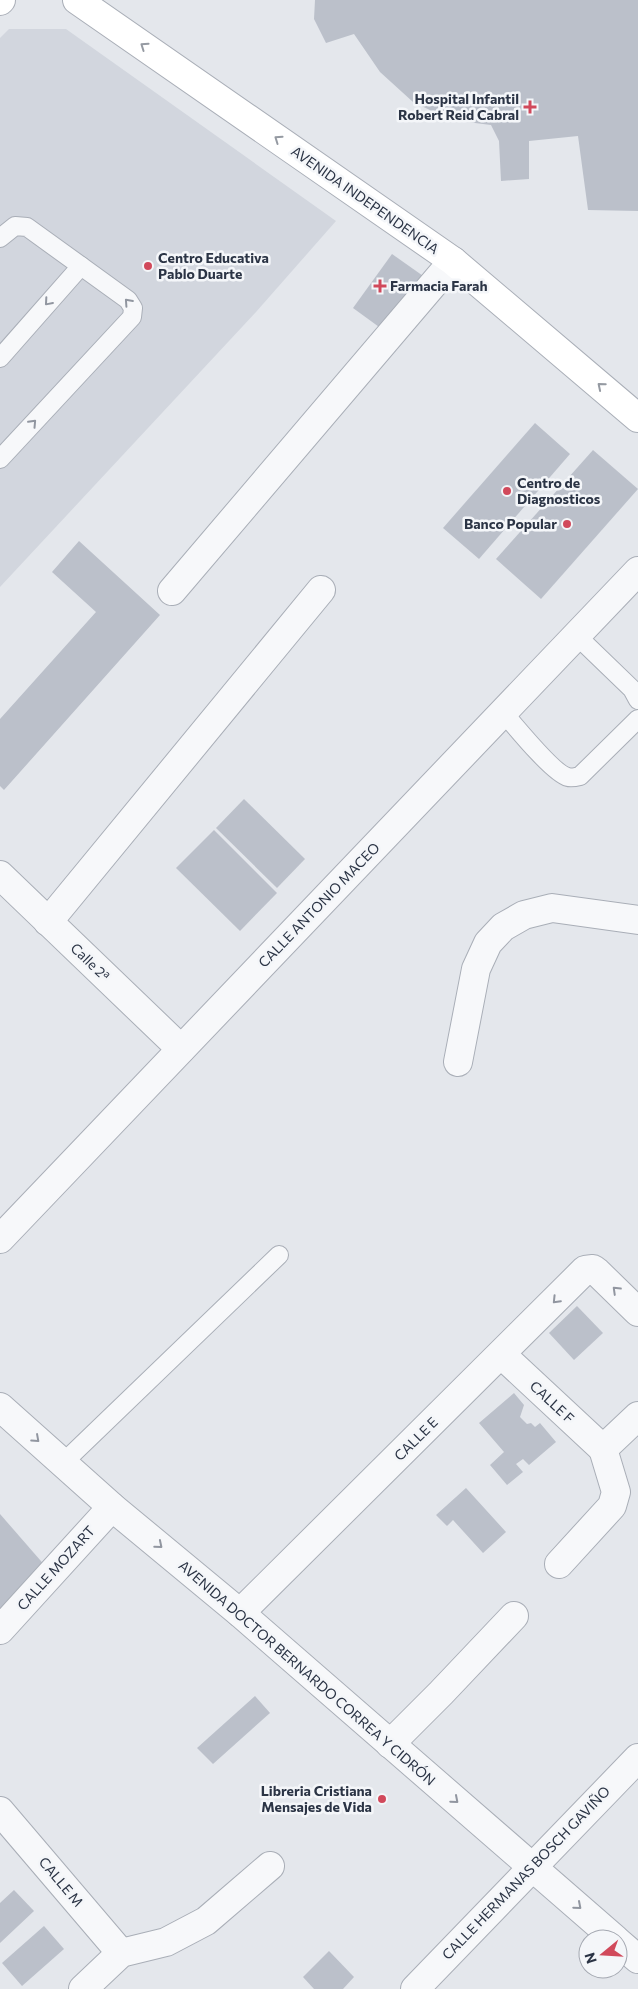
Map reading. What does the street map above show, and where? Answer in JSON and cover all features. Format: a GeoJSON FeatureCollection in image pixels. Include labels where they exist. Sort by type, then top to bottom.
{"type":"FeatureCollection","features":[{"type":"Feature","properties":{"kind":"main road","name":"AVENIDA INDEPENDENCIA"},"geometry":{"type":"LineString","coordinates":[[77,0],[453,261],[638,418]]}},
{"type":"Feature","properties":{"kind":"street"},"geometry":{"type":"LineString","coordinates":[[172,591],[453,261]]}},
{"type":"Feature","properties":{"kind":"street","name":"CALLE ANTONIO MACEO"},"geometry":{"type":"LineString","coordinates":[[0,1239],[638,571]]}},
{"type":"Feature","properties":{"kind":"street"},"geometry":{"type":"LineString","coordinates":[[48,922],[321,590]]}},
{"type":"Feature","properties":{"kind":"street","name":"Calle 2ª"},"geometry":{"type":"LineString","coordinates":[[0,875],[181,1050]]}},
{"type":"Feature","properties":{"kind":"street"},"geometry":{"type":"LineString","coordinates":[[458,1062],[476,969],[488,943],[503,927],[524,915],[552,908],[638,920]]}},
{"type":"Feature","properties":{"kind":"street","name":"CALLE E"},"geometry":{"type":"LineString","coordinates":[[240,1613],[502,1355],[585,1270],[593,1269],[638,1312]]}},
{"type":"Feature","properties":{"kind":"street","name":"CALLE F"},"geometry":{"type":"LineString","coordinates":[[502,1355],[603,1449]]}},
{"type":"Feature","properties":{"kind":"street","name":"AVENIDA DOCTOR BERNARDO CORREA Y CIDRÓN"},"geometry":{"type":"LineString","coordinates":[[0,1407],[112,1507],[240,1613],[604,1929]]}},
{"type":"Feature","properties":{"kind":"street"},"geometry":{"type":"LineString","coordinates":[[559,1564],[612,1506],[616,1492],[603,1449],[638,1416]]}},
{"type":"Feature","properties":{"kind":"street","name":"CALLE MOZART"},"geometry":{"type":"LineString","coordinates":[[0,1630],[112,1507]]}},
{"type":"Feature","properties":{"kind":"street"},"geometry":{"type":"LineString","coordinates":[[390,1744],[514,1616]]}},
{"type":"Feature","properties":{"kind":"street","name":"CALLE HERMANAS BOSCH GAVIÑO"},"geometry":{"type":"LineString","coordinates":[[415,1989],[638,1758]]}},
{"type":"Feature","properties":{"kind":"street","name":"CALLE M"},"geometry":{"type":"LineString","coordinates":[[0,1811],[121,1953]]}},
{"type":"Feature","properties":{"kind":"street"},"geometry":{"type":"LineString","coordinates":[[83,1989],[121,1953],[166,1942],[206,1920],[270,1866]]}},
{"type":"Feature","properties":{"kind":"street"},"geometry":{"type":"LineString","coordinates":[[628,1950],[638,1959]]}},
{"type":"Feature","properties":{"kind":"lane"},"geometry":{"type":"LineString","coordinates":[[0,238],[15,226],[28,228],[128,300],[133,308],[132,317],[0,459]]}},
{"type":"Feature","properties":{"kind":"lane"},"geometry":{"type":"LineString","coordinates":[[0,358],[80,266]]}},
{"type":"Feature","properties":{"kind":"lane"},"geometry":{"type":"LineString","coordinates":[[576,635],[632,689],[638,700]]}},
{"type":"Feature","properties":{"kind":"lane"},"geometry":{"type":"LineString","coordinates":[[503,712],[545,758],[560,773],[568,777],[580,776],[638,719]]}},
{"type":"Feature","properties":{"kind":"lane"},"geometry":{"type":"LineString","coordinates":[[63,1463],[279,1255]]}},
{"type":"Feature","properties":{"kind":"shaded area","name":"Centro Educativa Pablo Duarte"},"geometry":{"type":"Polygon","coordinates":[[[9,29],[66,29],[336,221],[256,312],[0,587],[0,38],[9,29]]]}},
{"type":"Feature","properties":{"kind":"building","name":"Hospital Infantil Robert Reid Cabral"},"geometry":{"type":"Polygon","coordinates":[[[315,0],[638,0],[638,211],[588,210],[578,136],[529,141],[529,179],[501,181],[499,141],[491,125],[451,120],[413,102],[380,72],[354,34],[326,43],[314,19],[315,0]]]}},
{"type":"Feature","properties":{"kind":"building"},"geometry":{"type":"Polygon","coordinates":[[[392,254],[426,278],[386,332],[353,308],[392,254]]]}},
{"type":"Feature","properties":{"kind":"building","name":"Centro de Diagnosticos"},"geometry":{"type":"Polygon","coordinates":[[[535,423],[570,454],[479,559],[443,528],[535,423]]]}},
{"type":"Feature","properties":{"kind":"building","name":"Banco Popular"},"geometry":{"type":"Polygon","coordinates":[[[593,450],[638,489],[541,599],[496,559],[593,450]]]}},
{"type":"Feature","properties":{"kind":"building"},"geometry":{"type":"Polygon","coordinates":[[[79,541],[160,615],[4,790],[0,786],[0,719],[96,612],[52,572],[79,541]]]}},
{"type":"Feature","properties":{"kind":"building"},"geometry":{"type":"Polygon","coordinates":[[[244,799],[305,859],[277,888],[216,828],[244,799]]]}},
{"type":"Feature","properties":{"kind":"building"},"geometry":{"type":"Polygon","coordinates":[[[214,830],[277,893],[240,931],[176,868],[214,830]]]}},
{"type":"Feature","properties":{"kind":"building"},"geometry":{"type":"Polygon","coordinates":[[[577,1306],[603,1333],[574,1360],[549,1333],[577,1306]]]}},
{"type":"Feature","properties":{"kind":"building"},"geometry":{"type":"Polygon","coordinates":[[[514,1393],[524,1405],[520,1417],[527,1424],[531,1423],[535,1427],[540,1423],[556,1442],[529,1465],[523,1459],[516,1464],[523,1472],[507,1485],[490,1465],[504,1452],[479,1423],[514,1393]]]}},
{"type":"Feature","properties":{"kind":"building"},"geometry":{"type":"Polygon","coordinates":[[[466,1488],[506,1532],[483,1553],[453,1520],[447,1526],[436,1515],[466,1488]]]}},
{"type":"Feature","properties":{"kind":"building"},"geometry":{"type":"Polygon","coordinates":[[[0,1514],[47,1568],[0,1610],[0,1514]]]}},
{"type":"Feature","properties":{"kind":"building"},"geometry":{"type":"Polygon","coordinates":[[[255,1696],[270,1713],[213,1764],[197,1748],[255,1696]]]}},
{"type":"Feature","properties":{"kind":"building"},"geometry":{"type":"Polygon","coordinates":[[[14,1890],[34,1911],[0,1943],[0,1903],[14,1890]]]}},
{"type":"Feature","properties":{"kind":"building"},"geometry":{"type":"Polygon","coordinates":[[[44,1926],[64,1949],[22,1986],[2,1963],[44,1926]]]}},
{"type":"Feature","properties":{"kind":"building"},"geometry":{"type":"Polygon","coordinates":[[[329,1951],[354,1977],[343,1989],[314,1989],[303,1977],[329,1951]]]}},
{"type":"Feature","properties":{"kind":"place","name":"Hospital Infantil Robert Reid Cabral"},"geometry":{"type":"Point","coordinates":[530,107]}},
{"type":"Feature","properties":{"kind":"place","name":"Centro Educativa Pablo Duarte"},"geometry":{"type":"Point","coordinates":[148,266]}},
{"type":"Feature","properties":{"kind":"place","name":"Farmacia Farah"},"geometry":{"type":"Point","coordinates":[380,286]}},
{"type":"Feature","properties":{"kind":"place","name":"Centro de Diagnosticos"},"geometry":{"type":"Point","coordinates":[507,491]}},
{"type":"Feature","properties":{"kind":"place","name":"Banco Popular"},"geometry":{"type":"Point","coordinates":[567,524]}},
{"type":"Feature","properties":{"kind":"place","name":"Libreria Cristiana Mensajes de Vida"},"geometry":{"type":"Point","coordinates":[382,1799]}}]}
